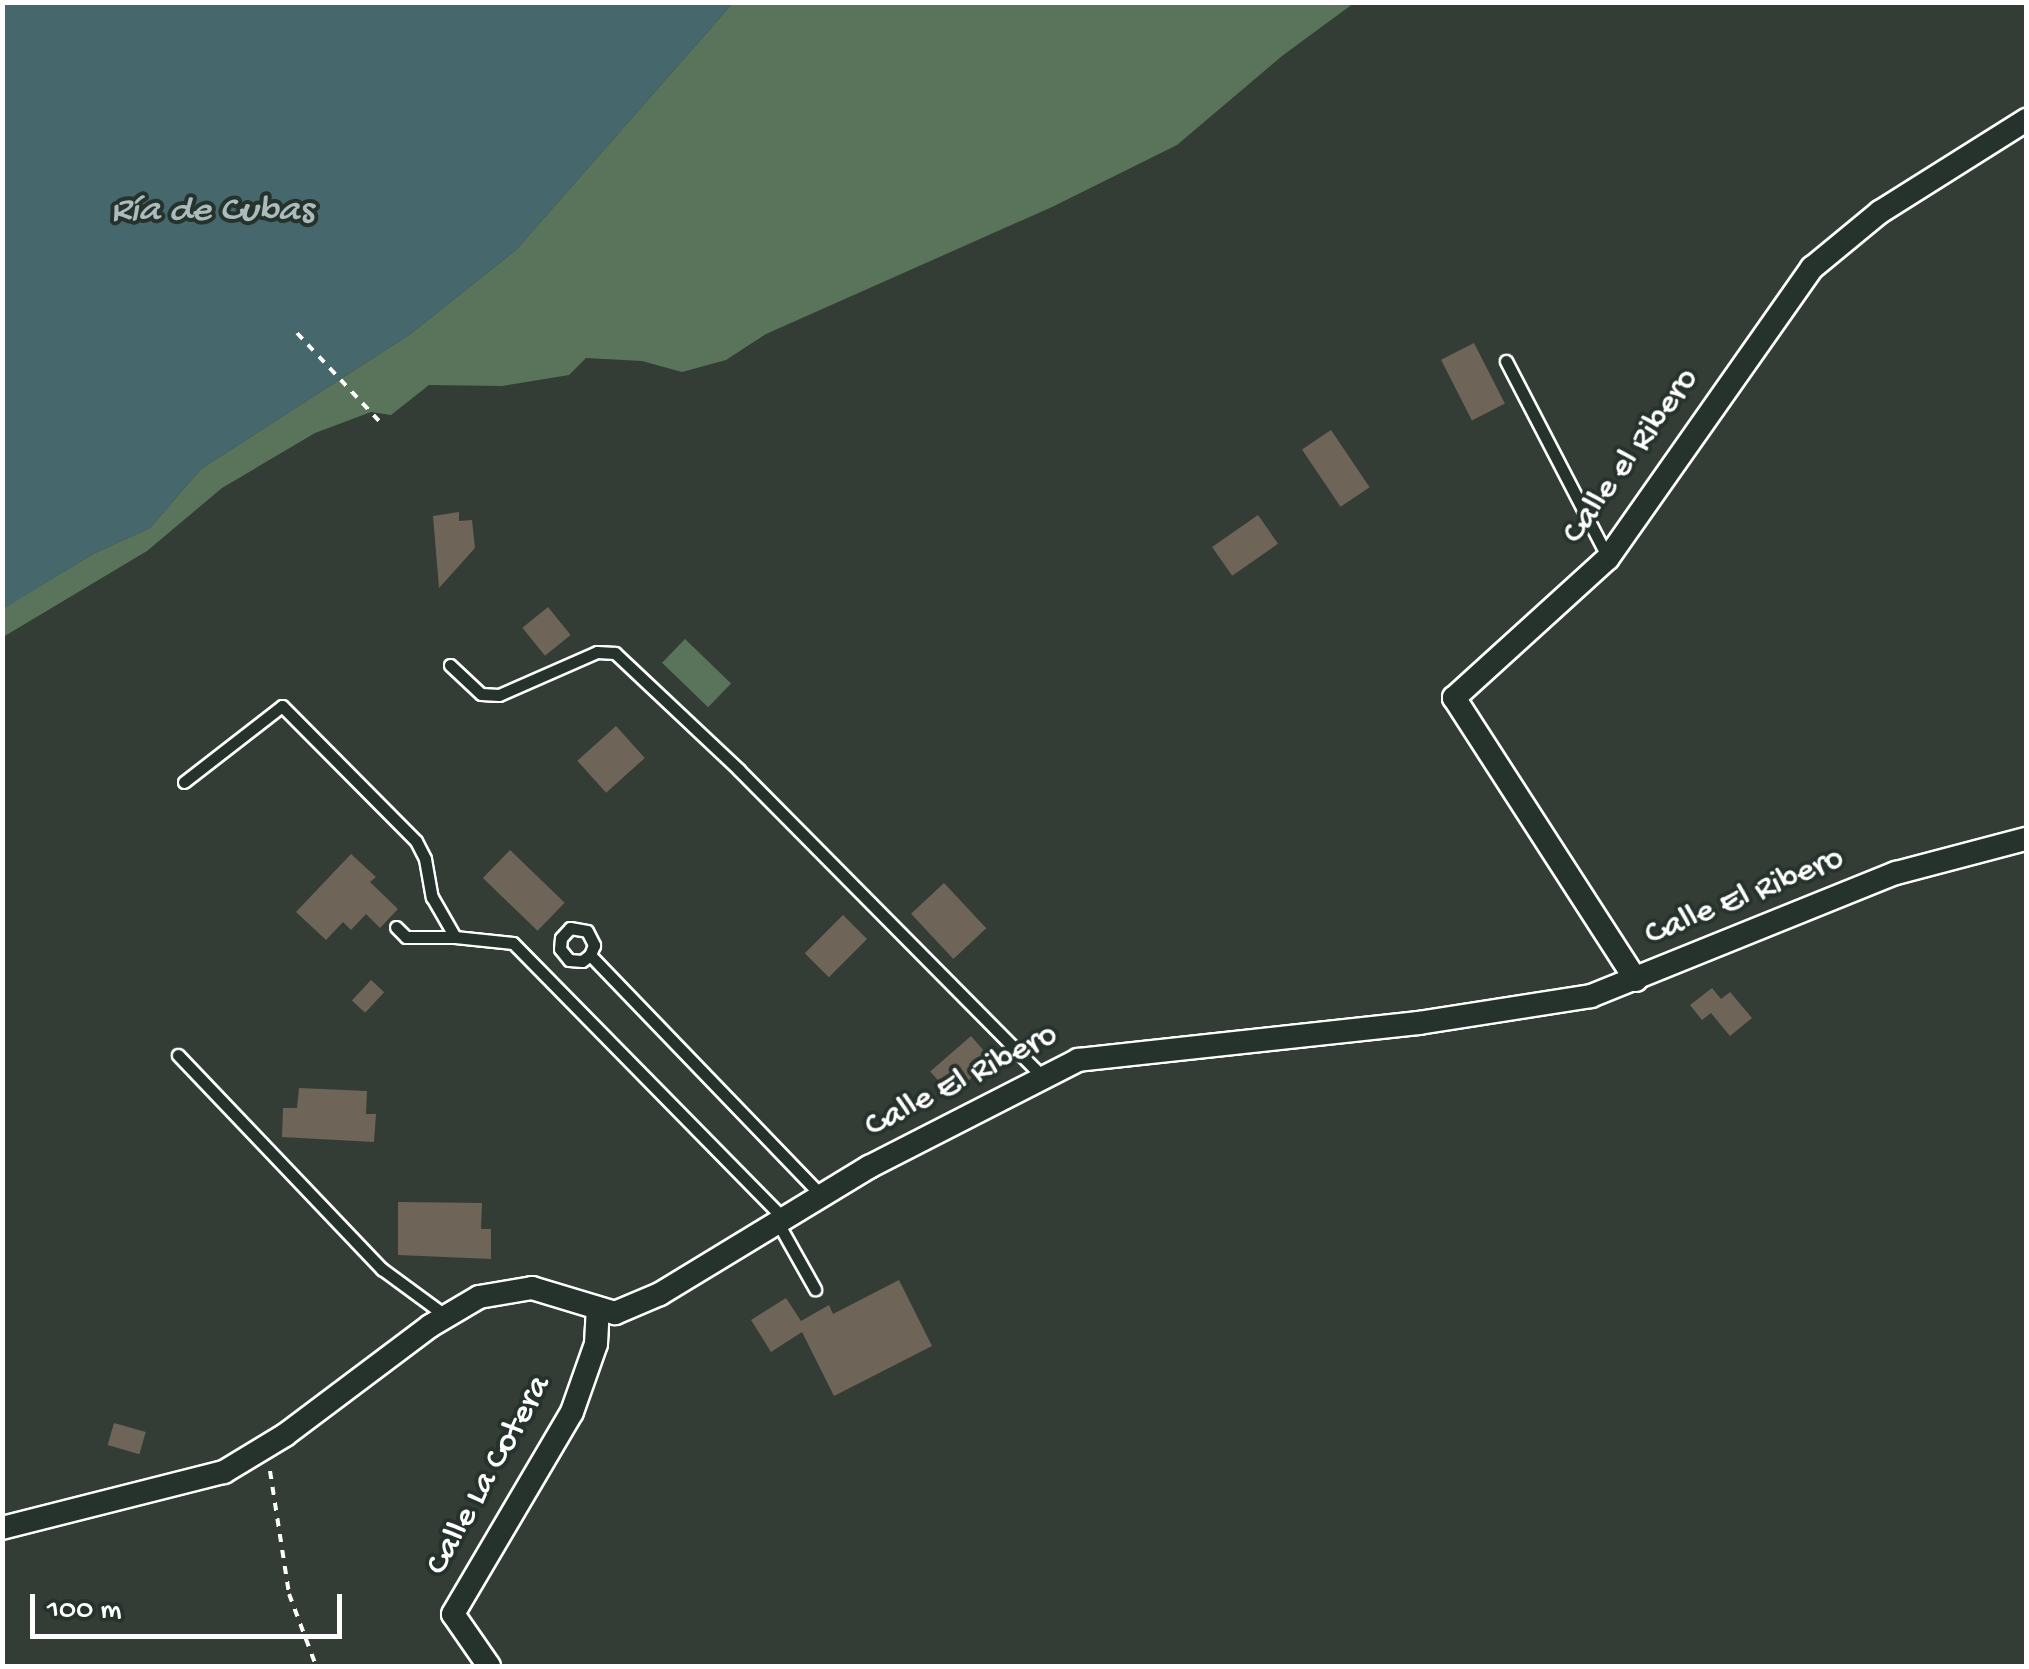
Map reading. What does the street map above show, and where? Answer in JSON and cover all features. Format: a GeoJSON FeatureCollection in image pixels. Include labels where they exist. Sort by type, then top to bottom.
{"type":"FeatureCollection","features":[{"type":"Feature","properties":{"kind":"street","name":"Calle el Ribero"},"geometry":{"type":"LineString","coordinates":[[1636,980],[1454,698],[1608,558],[1812,268],[1880,212],[2026,120]]}},
{"type":"Feature","properties":{"kind":"street","name":"Calle El Ribero"},"geometry":{"type":"LineString","coordinates":[[2,1528],[224,1472],[265,1447],[446,1316],[480,1297],[532,1288],[615,1313],[660,1294],[822,1196],[1078,1060],[1419,1023],[1591,996],[1896,873],[2026,838]]}},
{"type":"Feature","properties":{"kind":"street","name":"Calle La Cotera"},"geometry":{"type":"LineString","coordinates":[[489,1666],[454,1614],[572,1412],[596,1344],[598,1308]]}},
{"type":"Feature","properties":{"kind":"lane"},"geometry":{"type":"LineString","coordinates":[[1506,361],[1608,558]]}},
{"type":"Feature","properties":{"kind":"lane"},"geometry":{"type":"LineString","coordinates":[[450,666],[481,694],[499,695],[597,652],[615,654],[739,770],[1043,1077]]}},
{"type":"Feature","properties":{"kind":"lane"},"geometry":{"type":"LineString","coordinates":[[184,782],[282,706],[416,841],[425,859],[432,897],[455,937]]}},
{"type":"Feature","properties":{"kind":"lane"},"geometry":{"type":"LineString","coordinates":[[396,927],[406,937],[513,943],[781,1221],[815,1289]]}},
{"type":"Feature","properties":{"kind":"lane"},"geometry":{"type":"LineString","coordinates":[[590,955],[822,1196]]}},
{"type":"Feature","properties":{"kind":"lane"},"geometry":{"type":"LineString","coordinates":[[178,1055],[382,1268],[446,1316]]}},
{"type":"Feature","properties":{"kind":"path"},"geometry":{"type":"LineString","coordinates":[[297,334],[381,423]]}},
{"type":"Feature","properties":{"kind":"path"},"geometry":{"type":"LineString","coordinates":[[265,1447],[289,1594],[316,1666]]}},
{"type":"Feature","properties":{"kind":"green space"},"geometry":{"type":"Polygon","coordinates":[[[733,3],[1354,3],[1282,56],[1177,145],[1052,207],[766,334],[726,360],[682,372],[642,361],[586,358],[569,375],[502,386],[429,385],[391,415],[371,412],[315,433],[222,488],[147,551],[3,637],[2,609],[93,554],[150,528],[201,469],[409,335],[516,250],[733,3]]]}},
{"type":"Feature","properties":{"kind":"green space"},"geometry":{"type":"Polygon","coordinates":[[[685,639],[731,683],[708,707],[662,663],[685,639]]]}},
{"type":"Feature","properties":{"kind":"water","name":"Ría de Cubas"},"geometry":{"type":"Polygon","coordinates":[[[3,2],[733,3],[516,250],[409,335],[201,469],[150,528],[93,554],[3,609],[3,2]]]}},
{"type":"Feature","properties":{"kind":"building"},"geometry":{"type":"Polygon","coordinates":[[[1474,343],[1505,404],[1472,420],[1441,360],[1474,343]]]}},
{"type":"Feature","properties":{"kind":"building"},"geometry":{"type":"Polygon","coordinates":[[[1331,430],[1370,487],[1341,507],[1302,450],[1331,430]]]}},
{"type":"Feature","properties":{"kind":"building"},"geometry":{"type":"Polygon","coordinates":[[[459,512],[459,521],[472,520],[475,548],[439,588],[433,516],[459,512]]]}},
{"type":"Feature","properties":{"kind":"building"},"geometry":{"type":"Polygon","coordinates":[[[1258,515],[1278,544],[1232,576],[1212,547],[1258,515]]]}},
{"type":"Feature","properties":{"kind":"building"},"geometry":{"type":"Polygon","coordinates":[[[548,607],[571,635],[545,656],[522,628],[548,607]]]}},
{"type":"Feature","properties":{"kind":"building"},"geometry":{"type":"Polygon","coordinates":[[[616,726],[645,758],[606,793],[577,761],[616,726]]]}},
{"type":"Feature","properties":{"kind":"building"},"geometry":{"type":"Polygon","coordinates":[[[510,850],[565,903],[538,931],[483,878],[510,850]]]}},
{"type":"Feature","properties":{"kind":"building"},"geometry":{"type":"Polygon","coordinates":[[[351,854],[376,877],[370,882],[398,909],[380,928],[366,914],[351,930],[343,922],[326,940],[296,912],[351,854]]]}},
{"type":"Feature","properties":{"kind":"building"},"geometry":{"type":"Polygon","coordinates":[[[944,883],[986,928],[953,959],[911,914],[944,883]]]}},
{"type":"Feature","properties":{"kind":"building"},"geometry":{"type":"Polygon","coordinates":[[[843,915],[867,939],[829,977],[805,953],[843,915]]]}},
{"type":"Feature","properties":{"kind":"building"},"geometry":{"type":"Polygon","coordinates":[[[371,980],[384,992],[365,1013],[352,1000],[371,980]]]}},
{"type":"Feature","properties":{"kind":"building"},"geometry":{"type":"Polygon","coordinates":[[[1712,988],[1721,999],[1730,992],[1752,1018],[1730,1036],[1711,1013],[1702,1020],[1690,1005],[1712,988]]]}},
{"type":"Feature","properties":{"kind":"building"},"geometry":{"type":"Polygon","coordinates":[[[971,1036],[992,1060],[951,1096],[930,1071],[971,1036]]]}},
{"type":"Feature","properties":{"kind":"building"},"geometry":{"type":"Polygon","coordinates":[[[299,1088],[367,1091],[366,1114],[376,1114],[374,1142],[282,1137],[283,1108],[297,1108],[299,1088]]]}},
{"type":"Feature","properties":{"kind":"building"},"geometry":{"type":"Polygon","coordinates":[[[398,1202],[482,1203],[481,1229],[491,1229],[491,1259],[398,1255],[398,1202]]]}},
{"type":"Feature","properties":{"kind":"building"},"geometry":{"type":"Polygon","coordinates":[[[899,1280],[932,1346],[834,1396],[802,1332],[771,1352],[751,1320],[786,1298],[801,1321],[829,1305],[833,1314],[899,1280]]]}},
{"type":"Feature","properties":{"kind":"building"},"geometry":{"type":"Polygon","coordinates":[[[114,1423],[146,1432],[139,1454],[108,1445],[114,1423]]]}}]}
